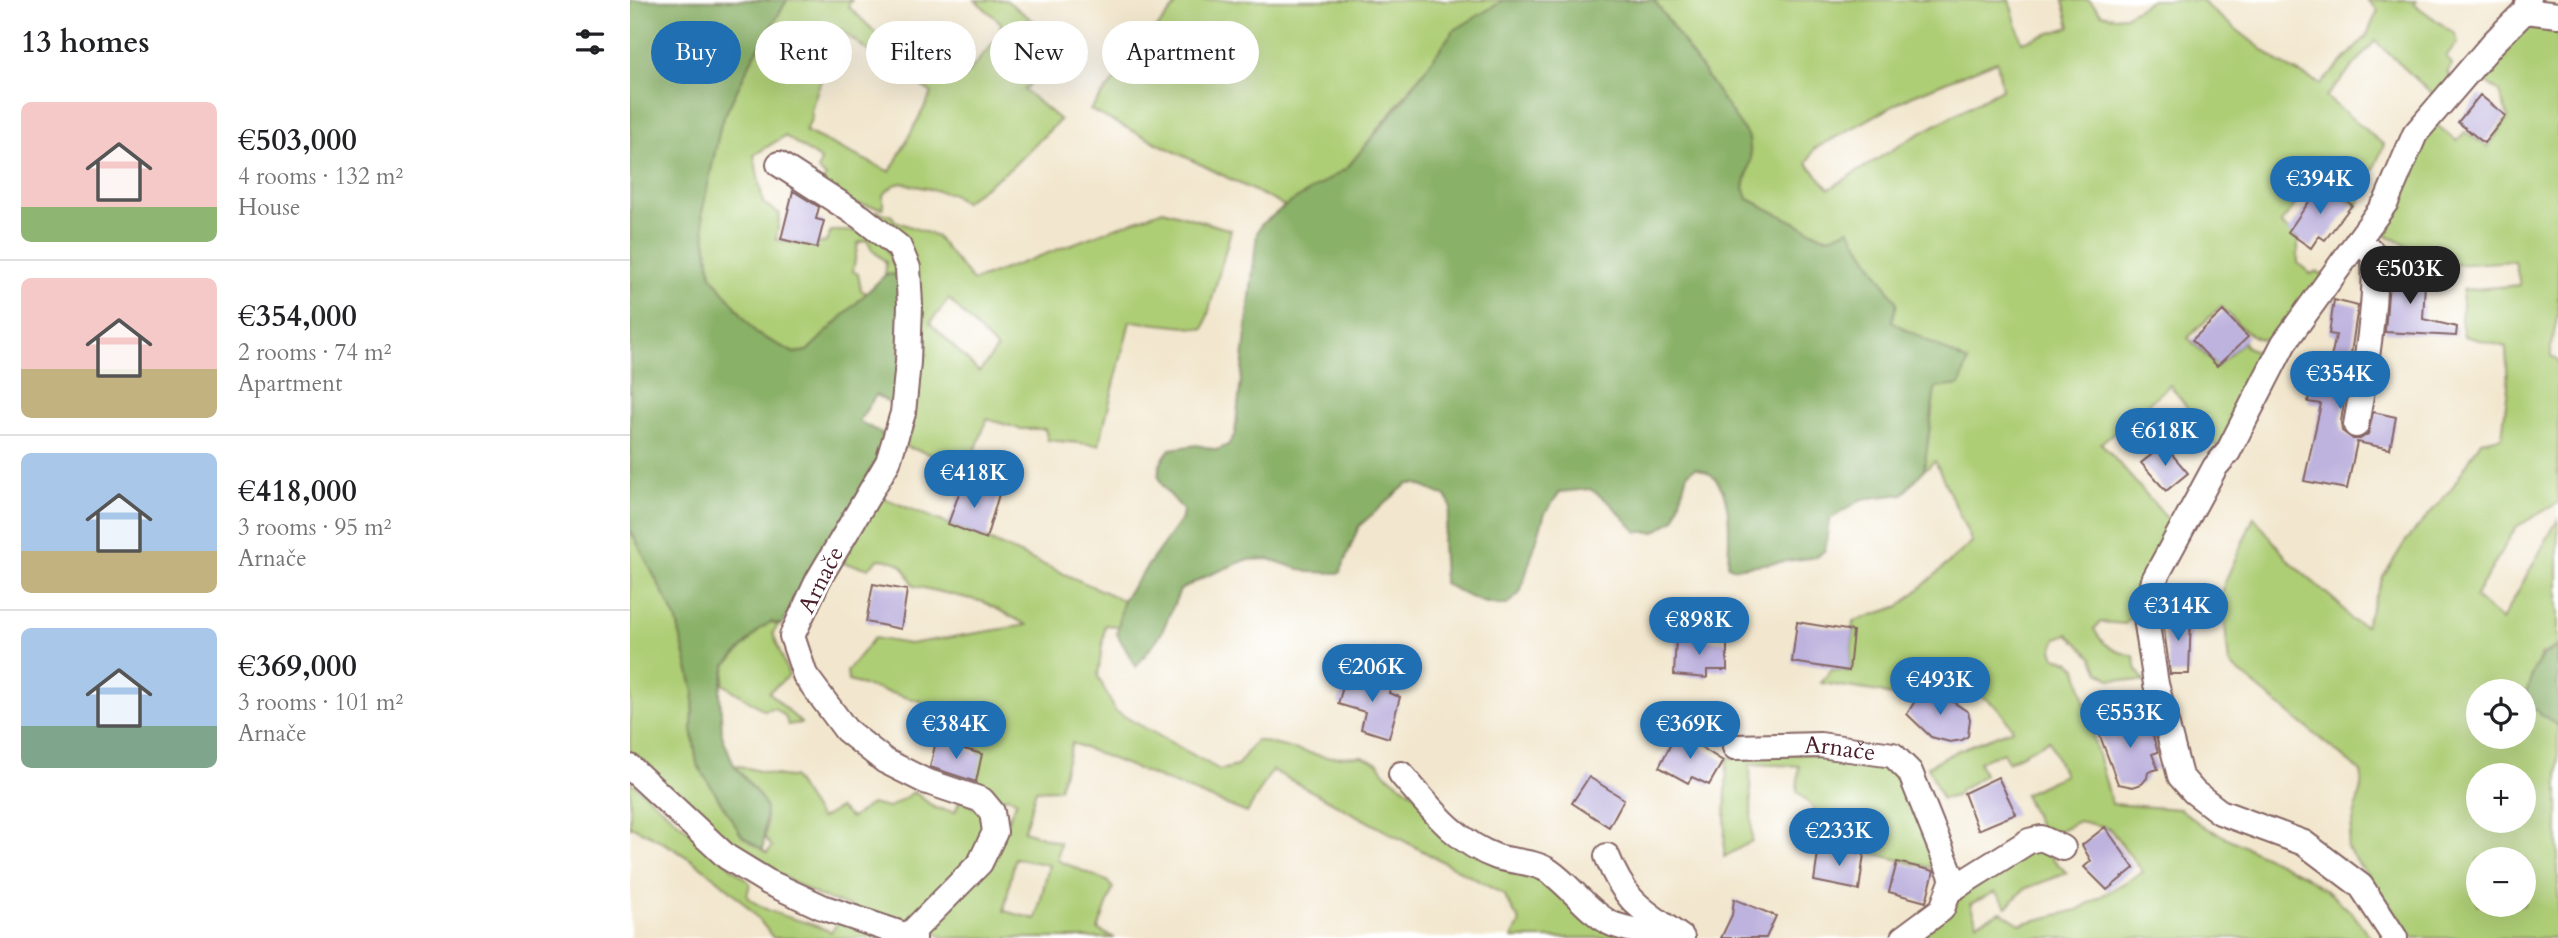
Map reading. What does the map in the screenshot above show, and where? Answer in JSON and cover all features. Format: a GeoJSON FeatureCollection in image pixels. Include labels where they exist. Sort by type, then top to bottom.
{"type":"FeatureCollection","features":[{"type":"Feature","properties":{"kind":"street"},"geometry":{"type":"LineString","coordinates":[[2395,938],[2361,886],[2304,843],[2220,812],[2194,792],[2180,776],[2156,684],[2146,618],[2154,580],[2186,516],[2215,467],[2228,452],[2284,343],[2386,202],[2415,135],[2526,6],[2558,15]]}},
{"type":"Feature","properties":{"kind":"street","name":"Arnače"},"geometry":{"type":"LineString","coordinates":[[779,164],[879,230],[899,247],[908,268],[908,351],[903,413],[888,462],[818,579],[792,636],[804,675],[846,730],[885,761],[925,781],[982,800],[992,812],[995,832],[980,863],[911,937]]}},
{"type":"Feature","properties":{"kind":"street"},"geometry":{"type":"LineString","coordinates":[[2356,425],[2368,354],[2375,270],[2371,251],[2358,241]]}},
{"type":"Feature","properties":{"kind":"street","name":"Arnače"},"geometry":{"type":"LineString","coordinates":[[1735,747],[1820,744],[1893,755],[1910,772],[1915,783],[1952,879],[1948,891]]}},
{"type":"Feature","properties":{"kind":"street"},"geometry":{"type":"LineString","coordinates":[[630,767],[727,857],[768,882],[822,907],[911,937]]}},
{"type":"Feature","properties":{"kind":"street"},"geometry":{"type":"LineString","coordinates":[[1401,774],[1439,818],[1468,843],[1498,857],[1548,870],[1593,912],[1611,923],[1656,938]]}},
{"type":"Feature","properties":{"kind":"street"},"geometry":{"type":"LineString","coordinates":[[1903,938],[1942,909],[1948,891],[2029,841],[2041,838],[2063,848]]}},
{"type":"Feature","properties":{"kind":"street"},"geometry":{"type":"LineString","coordinates":[[1607,856],[1617,881],[1637,907],[1682,938]]}},
{"type":"Feature","properties":{"kind":"green space"},"geometry":{"type":"Polygon","coordinates":[[[630,0],[787,0],[775,21],[755,21],[755,54],[741,82],[741,21],[651,21],[651,84],[740,84],[721,123],[702,213],[711,275],[757,334],[794,353],[807,351],[885,275],[902,274],[898,408],[876,395],[859,421],[889,438],[829,547],[781,625],[771,622],[760,629],[726,665],[720,691],[722,735],[734,765],[763,801],[766,809],[763,850],[742,836],[697,764],[692,729],[694,692],[676,618],[630,529],[630,0]]]}},
{"type":"Feature","properties":{"kind":"green space"},"geometry":{"type":"Polygon","coordinates":[[[787,0],[852,0],[848,6],[866,23],[866,50],[852,39],[852,21],[775,21],[787,0]]]}},
{"type":"Feature","properties":{"kind":"green space"},"geometry":{"type":"Polygon","coordinates":[[[975,0],[1006,0],[1033,21],[999,21],[975,0]]]}},
{"type":"Feature","properties":{"kind":"green space"},"geometry":{"type":"Polygon","coordinates":[[[1180,0],[1504,0],[1486,12],[1425,70],[1347,168],[1285,206],[1090,110],[1111,84],[1259,84],[1259,21],[1163,21],[1180,0]]]}},
{"type":"Feature","properties":{"kind":"green space"},"geometry":{"type":"Polygon","coordinates":[[[1504,0],[1654,0],[1749,138],[1751,159],[1744,187],[1748,199],[1824,237],[1849,229],[1897,303],[1892,322],[1968,362],[1960,385],[1935,388],[1924,470],[1903,494],[1862,499],[1829,520],[1825,550],[1817,557],[1734,568],[1728,565],[1727,503],[1718,482],[1705,471],[1695,468],[1687,474],[1675,519],[1655,532],[1637,532],[1610,503],[1590,489],[1560,492],[1545,513],[1520,593],[1507,605],[1482,602],[1444,583],[1442,540],[1451,507],[1447,497],[1417,484],[1407,484],[1359,526],[1340,573],[1308,572],[1269,559],[1246,560],[1180,590],[1161,634],[1136,667],[1117,634],[1123,600],[1182,518],[1183,510],[1160,481],[1159,467],[1170,449],[1197,445],[1217,450],[1228,445],[1235,434],[1257,233],[1261,225],[1285,206],[1347,168],[1401,103],[1453,31],[1504,0]]]}},
{"type":"Feature","properties":{"kind":"green space"},"geometry":{"type":"Polygon","coordinates":[[[1654,0],[2009,0],[2022,42],[2070,27],[2063,0],[2089,0],[2102,14],[2114,17],[2125,16],[2152,0],[2202,0],[2281,64],[2321,84],[2366,37],[2378,10],[2367,0],[2417,0],[2414,4],[2455,34],[2458,42],[2446,56],[2452,64],[2447,72],[2454,80],[2439,100],[2375,41],[2326,97],[2384,145],[2357,207],[2317,177],[2281,223],[2298,240],[2298,263],[2311,274],[2317,271],[2324,276],[2280,341],[2261,339],[2246,332],[2221,306],[2188,338],[2217,366],[2244,341],[2245,346],[2265,356],[2222,453],[2170,385],[2101,443],[2172,524],[2138,610],[2125,624],[2100,622],[2094,629],[2110,647],[2134,656],[2137,670],[2145,682],[2110,679],[2099,672],[2092,657],[2068,634],[2057,638],[2052,650],[2055,657],[2070,662],[2077,668],[2112,804],[2180,809],[2203,826],[2303,875],[2325,889],[2351,912],[2371,938],[1913,938],[1962,896],[2038,844],[2067,873],[2024,889],[2007,907],[1995,892],[1970,904],[1977,923],[2001,912],[2020,924],[2077,910],[2143,872],[2109,828],[2079,821],[2058,831],[2041,830],[2024,794],[2064,775],[2049,740],[2008,762],[2003,752],[1979,762],[1984,775],[1956,796],[1942,799],[1928,766],[1959,750],[2013,729],[1997,707],[1970,688],[1917,673],[1901,699],[1880,692],[1821,683],[1831,670],[1849,671],[1854,621],[1900,606],[1972,542],[1935,461],[1924,470],[1935,388],[1892,322],[1897,303],[1849,230],[1824,237],[1748,199],[1744,187],[1751,159],[1749,138],[1654,0]],[[1997,61],[1911,96],[1814,149],[1807,163],[1829,189],[1913,137],[2002,89],[1997,61]]]}},
{"type":"Feature","properties":{"kind":"green space"},"geometry":{"type":"Polygon","coordinates":[[[2558,20],[2558,315],[2551,356],[2558,361],[2558,503],[2516,527],[2475,597],[2502,620],[2558,519],[2558,646],[2541,655],[2532,679],[2466,679],[2466,749],[2536,749],[2536,710],[2558,726],[2558,938],[2414,938],[2347,848],[2362,782],[2361,772],[2229,664],[2222,596],[2224,584],[2254,517],[2290,562],[2340,605],[2351,620],[2365,626],[2383,577],[2405,542],[2452,488],[2481,441],[2502,437],[2508,387],[2506,347],[2464,336],[2461,321],[2463,290],[2520,285],[2515,261],[2422,267],[2409,248],[2388,237],[2382,224],[2433,122],[2457,141],[2465,132],[2488,147],[2508,117],[2499,92],[2483,79],[2479,67],[2528,24],[2558,20]]]}},
{"type":"Feature","properties":{"kind":"green space"},"geometry":{"type":"Polygon","coordinates":[[[990,47],[990,84],[1030,84],[1024,90],[1060,120],[1011,168],[964,202],[952,194],[902,183],[894,185],[883,195],[883,208],[851,203],[821,184],[826,177],[818,170],[821,160],[785,136],[754,155],[763,203],[780,214],[776,240],[810,245],[826,242],[831,231],[869,233],[882,241],[902,274],[885,275],[886,262],[872,250],[867,240],[858,243],[853,271],[858,274],[861,290],[868,294],[807,351],[794,353],[757,334],[711,275],[702,213],[721,123],[755,54],[755,84],[820,84],[811,109],[812,118],[805,131],[890,172],[932,93],[918,84],[976,84],[976,64],[990,47]]]}},
{"type":"Feature","properties":{"kind":"green space"},"geometry":{"type":"Polygon","coordinates":[[[1163,210],[1231,230],[1204,329],[1130,321],[1099,445],[1048,440],[1045,429],[1020,429],[987,419],[970,465],[902,446],[912,310],[874,217],[877,211],[892,216],[895,221],[936,236],[973,281],[1163,210]],[[949,299],[930,323],[979,372],[997,349],[949,299]]]}},
{"type":"Feature","properties":{"kind":"green space"},"geometry":{"type":"Polygon","coordinates":[[[871,493],[986,539],[1123,600],[1119,626],[1105,625],[1098,676],[1115,711],[1220,770],[1237,766],[1256,740],[1326,757],[1362,756],[1378,763],[1387,775],[1514,864],[1641,938],[1512,938],[1520,922],[1503,894],[1272,770],[1247,813],[1072,743],[1059,789],[1036,790],[1024,831],[1060,843],[1057,860],[1107,881],[1113,888],[1098,930],[1115,938],[940,936],[934,930],[936,917],[1000,814],[1008,819],[1017,801],[1008,797],[992,800],[969,787],[980,749],[933,735],[941,707],[848,681],[847,671],[874,638],[909,644],[1027,625],[984,602],[914,586],[905,569],[894,561],[879,559],[868,568],[832,561],[871,493]],[[1015,858],[1004,911],[1036,919],[1049,865],[1015,858]]]}},
{"type":"Feature","properties":{"kind":"green space"},"geometry":{"type":"Polygon","coordinates":[[[630,529],[676,618],[694,692],[692,729],[697,764],[742,836],[767,853],[772,847],[765,838],[764,805],[734,765],[793,777],[820,819],[839,808],[851,818],[871,804],[888,808],[914,792],[935,808],[955,812],[960,800],[983,813],[988,835],[912,928],[819,896],[728,847],[630,751],[630,529]]]}},
{"type":"Feature","properties":{"kind":"green space"},"geometry":{"type":"Polygon","coordinates":[[[771,622],[778,625],[773,633],[789,676],[769,692],[801,723],[788,725],[785,716],[774,708],[764,710],[723,684],[726,665],[760,629],[771,622]]]}},
{"type":"Feature","properties":{"kind":"green space"},"geometry":{"type":"Polygon","coordinates":[[[2558,646],[2558,726],[2536,710],[2536,679],[2530,679],[2537,663],[2558,646]]]}},
{"type":"Feature","properties":{"kind":"green space"},"geometry":{"type":"Polygon","coordinates":[[[1783,752],[1890,762],[1899,776],[1941,870],[1817,840],[1821,816],[1797,791],[1799,766],[1750,764],[1752,841],[1724,857],[1727,758],[1783,752]]]}},
{"type":"Feature","properties":{"kind":"green space"},"geometry":{"type":"Polygon","coordinates":[[[630,781],[750,883],[747,896],[755,903],[831,932],[839,921],[880,938],[773,938],[744,903],[709,873],[671,847],[630,827],[630,781]]]}},
{"type":"Feature","properties":{"kind":"building"},"geometry":{"type":"Polygon","coordinates":[[[2480,95],[2506,116],[2484,143],[2458,122],[2480,95]]]}},
{"type":"Feature","properties":{"kind":"building"},"geometry":{"type":"Polygon","coordinates":[[[2322,183],[2352,205],[2325,240],[2319,236],[2311,248],[2288,232],[2322,183]]]}},
{"type":"Feature","properties":{"kind":"building"},"geometry":{"type":"Polygon","coordinates":[[[793,191],[819,207],[816,219],[824,221],[817,248],[781,239],[793,191]]]}},
{"type":"Feature","properties":{"kind":"building"},"geometry":{"type":"Polygon","coordinates":[[[2390,269],[2422,271],[2420,283],[2425,283],[2423,319],[2457,327],[2456,336],[2385,332],[2390,269]]]}},
{"type":"Feature","properties":{"kind":"building"},"geometry":{"type":"Polygon","coordinates":[[[2334,300],[2358,306],[2341,422],[2342,431],[2353,439],[2360,439],[2368,434],[2373,412],[2396,417],[2390,449],[2357,442],[2347,489],[2304,481],[2321,404],[2308,402],[2312,383],[2325,385],[2336,335],[2329,334],[2334,300]]]}},
{"type":"Feature","properties":{"kind":"building"},"geometry":{"type":"Polygon","coordinates":[[[2223,311],[2248,337],[2217,366],[2192,340],[2223,311]]]}},
{"type":"Feature","properties":{"kind":"building"},"geometry":{"type":"Polygon","coordinates":[[[2164,445],[2188,473],[2166,491],[2141,463],[2164,445]]]}},
{"type":"Feature","properties":{"kind":"building"},"geometry":{"type":"Polygon","coordinates":[[[964,480],[999,494],[986,539],[948,524],[964,480]]]}},
{"type":"Feature","properties":{"kind":"building"},"geometry":{"type":"Polygon","coordinates":[[[873,584],[907,590],[901,629],[866,622],[873,584]]]}},
{"type":"Feature","properties":{"kind":"building"},"geometry":{"type":"Polygon","coordinates":[[[2162,615],[2191,616],[2189,674],[2170,674],[2162,615]]]}},
{"type":"Feature","properties":{"kind":"building"},"geometry":{"type":"Polygon","coordinates":[[[1797,622],[1853,631],[1849,671],[1792,662],[1797,622]]]}},
{"type":"Feature","properties":{"kind":"building"},"geometry":{"type":"Polygon","coordinates":[[[1676,637],[1727,642],[1727,670],[1707,670],[1707,678],[1674,675],[1676,637]]]}},
{"type":"Feature","properties":{"kind":"building"},"geometry":{"type":"Polygon","coordinates":[[[1367,678],[1391,683],[1389,693],[1400,697],[1389,738],[1361,729],[1365,712],[1338,704],[1345,680],[1364,685],[1367,678]]]}},
{"type":"Feature","properties":{"kind":"building"},"geometry":{"type":"Polygon","coordinates":[[[1932,688],[1968,712],[1968,736],[1962,740],[1950,742],[1931,737],[1907,714],[1915,701],[1932,688]]]}},
{"type":"Feature","properties":{"kind":"building"},"geometry":{"type":"Polygon","coordinates":[[[2134,716],[2140,721],[2147,718],[2158,752],[2152,754],[2158,769],[2148,772],[2142,784],[2133,787],[2118,784],[2100,736],[2114,720],[2134,716]]]}},
{"type":"Feature","properties":{"kind":"building"},"geometry":{"type":"Polygon","coordinates":[[[1677,732],[1723,761],[1709,785],[1692,777],[1688,783],[1659,767],[1677,732]]]}},
{"type":"Feature","properties":{"kind":"building"},"geometry":{"type":"Polygon","coordinates":[[[936,741],[982,754],[976,782],[930,767],[936,741]]]}},
{"type":"Feature","properties":{"kind":"building"},"geometry":{"type":"Polygon","coordinates":[[[1589,777],[1624,799],[1609,827],[1572,803],[1589,777]]]}},
{"type":"Feature","properties":{"kind":"building"},"geometry":{"type":"Polygon","coordinates":[[[1998,777],[2016,814],[1978,830],[1964,793],[1998,777]]]}},
{"type":"Feature","properties":{"kind":"building"},"geometry":{"type":"Polygon","coordinates":[[[2105,827],[2134,868],[2107,890],[2084,867],[2091,861],[2082,845],[2105,827]]]}},
{"type":"Feature","properties":{"kind":"building"},"geometry":{"type":"Polygon","coordinates":[[[1819,846],[1864,854],[1859,890],[1814,881],[1819,846]]]}},
{"type":"Feature","properties":{"kind":"building"},"geometry":{"type":"Polygon","coordinates":[[[1897,862],[1934,871],[1926,902],[1889,892],[1897,862]]]}},
{"type":"Feature","properties":{"kind":"building"},"geometry":{"type":"Polygon","coordinates":[[[1734,899],[1776,916],[1766,938],[1721,938],[1732,915],[1734,899]]]}}]}
